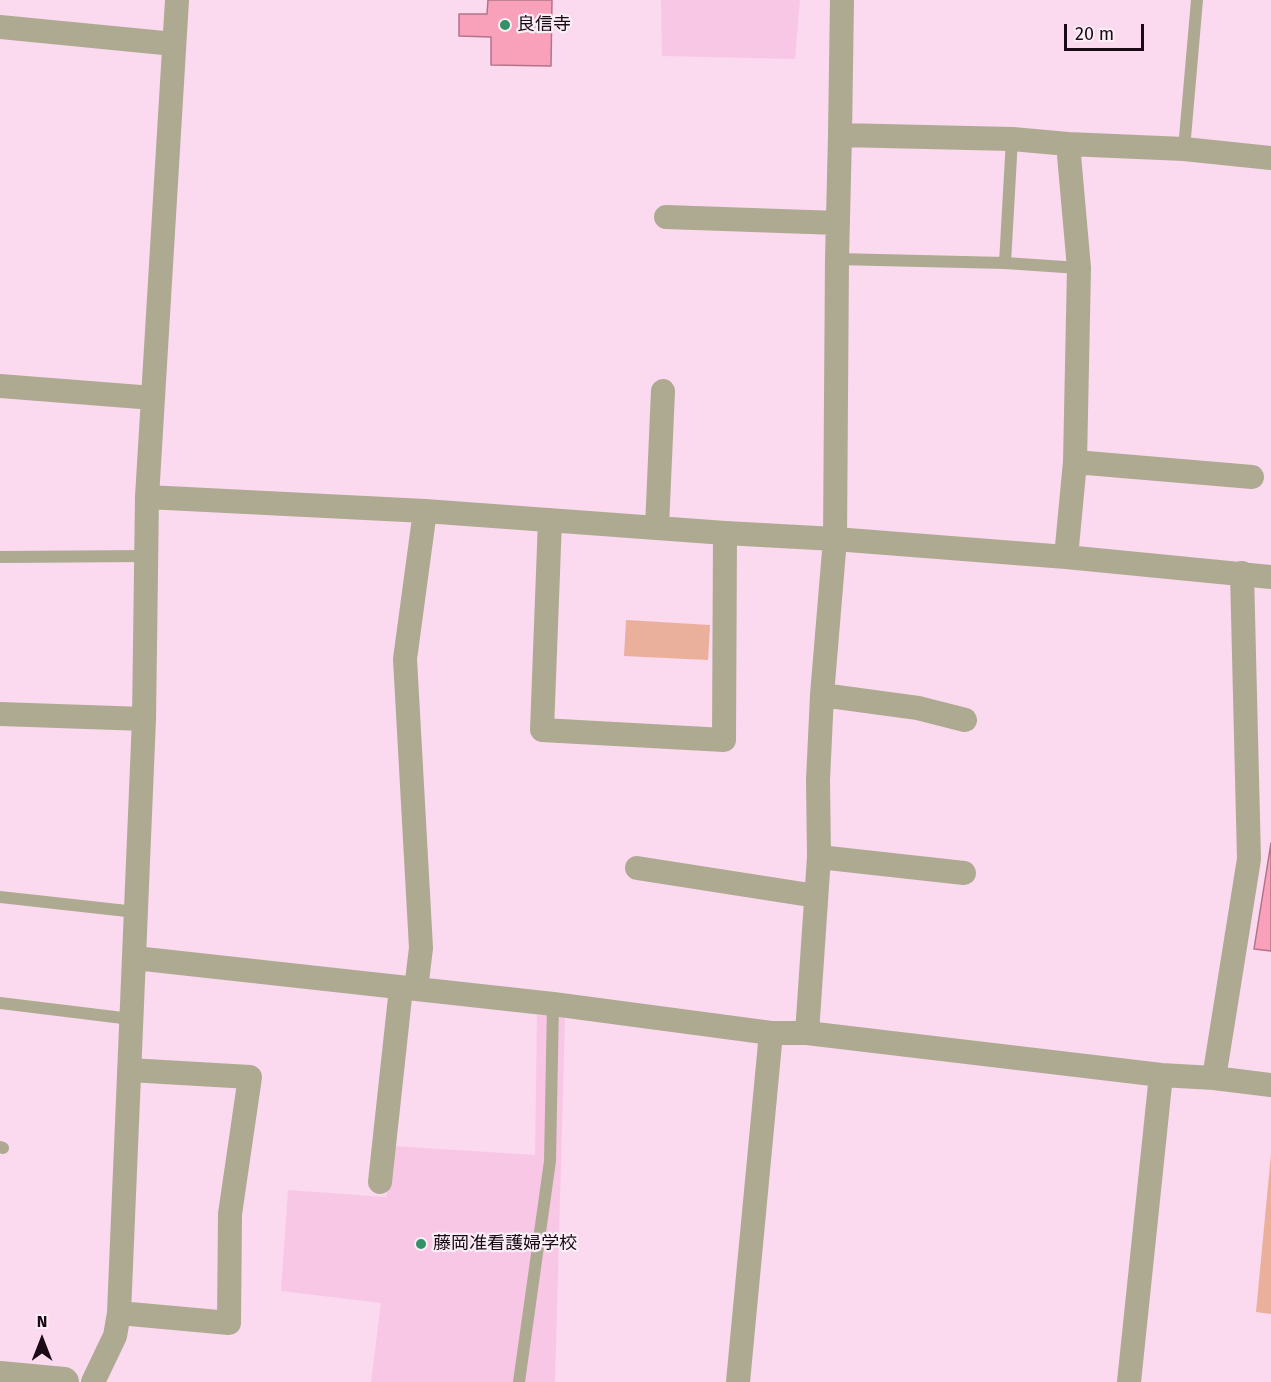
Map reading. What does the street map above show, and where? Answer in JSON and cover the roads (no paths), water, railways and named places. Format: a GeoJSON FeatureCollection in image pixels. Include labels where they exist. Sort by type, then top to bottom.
{"type":"FeatureCollection","features":[{"type":"Feature","properties":{"kind":"street"},"geometry":{"type":"LineString","coordinates":[[93,1382],[115,1336],[119,1313],[144,719],[147,497],[177,0]]}},
{"type":"Feature","properties":{"kind":"street"},"geometry":{"type":"LineString","coordinates":[[807,1033],[819,857],[818,780],[822,695],[835,539],[842,0]]}},
{"type":"Feature","properties":{"kind":"street"},"geometry":{"type":"LineString","coordinates":[[0,27],[174,44]]}},
{"type":"Feature","properties":{"kind":"street"},"geometry":{"type":"LineString","coordinates":[[840,135],[1012,139],[1184,149],[1271,158]]}},
{"type":"Feature","properties":{"kind":"street"},"geometry":{"type":"LineString","coordinates":[[1066,557],[1075,462],[1078,268],[1068,144]]}},
{"type":"Feature","properties":{"kind":"street"},"geometry":{"type":"LineString","coordinates":[[666,217],[838,223]]}},
{"type":"Feature","properties":{"kind":"street"},"geometry":{"type":"LineString","coordinates":[[0,386],[153,398]]}},
{"type":"Feature","properties":{"kind":"street"},"geometry":{"type":"LineString","coordinates":[[657,527],[663,391]]}},
{"type":"Feature","properties":{"kind":"street"},"geometry":{"type":"LineString","coordinates":[[1075,462],[1252,477]]}},
{"type":"Feature","properties":{"kind":"street"},"geometry":{"type":"LineString","coordinates":[[147,497],[425,511],[835,539],[1066,557],[1271,577]]}},
{"type":"Feature","properties":{"kind":"street"},"geometry":{"type":"LineString","coordinates":[[380,1182],[408,989],[421,948],[405,659],[425,511]]}},
{"type":"Feature","properties":{"kind":"street"},"geometry":{"type":"LineString","coordinates":[[550,520],[542,730],[724,740],[725,532]]}},
{"type":"Feature","properties":{"kind":"street"},"geometry":{"type":"LineString","coordinates":[[1214,1078],[1249,859],[1242,573]]}},
{"type":"Feature","properties":{"kind":"street"},"geometry":{"type":"LineString","coordinates":[[822,695],[918,708],[965,720]]}},
{"type":"Feature","properties":{"kind":"street"},"geometry":{"type":"LineString","coordinates":[[0,714],[144,719]]}},
{"type":"Feature","properties":{"kind":"street"},"geometry":{"type":"LineString","coordinates":[[819,857],[964,873]]}},
{"type":"Feature","properties":{"kind":"street"},"geometry":{"type":"LineString","coordinates":[[637,868],[816,896]]}},
{"type":"Feature","properties":{"kind":"street"},"geometry":{"type":"LineString","coordinates":[[135,958],[553,1004],[771,1033],[807,1033],[1161,1075],[1214,1078],[1271,1085]]}},
{"type":"Feature","properties":{"kind":"street"},"geometry":{"type":"LineString","coordinates":[[738,1382],[771,1033]]}},
{"type":"Feature","properties":{"kind":"street"},"geometry":{"type":"LineString","coordinates":[[119,1313],[229,1323],[230,1214],[250,1077],[129,1070]]}},
{"type":"Feature","properties":{"kind":"street"},"geometry":{"type":"LineString","coordinates":[[1129,1382],[1161,1075]]}},
{"type":"Feature","properties":{"kind":"street"},"geometry":{"type":"LineString","coordinates":[[0,1376],[64,1382]]}},
{"type":"Feature","properties":{"kind":"lane"},"geometry":{"type":"LineString","coordinates":[[1184,149],[1197,0]]}},
{"type":"Feature","properties":{"kind":"lane"},"geometry":{"type":"LineString","coordinates":[[1005,263],[1012,139]]}},
{"type":"Feature","properties":{"kind":"lane"},"geometry":{"type":"LineString","coordinates":[[837,260],[1005,263],[1078,268]]}},
{"type":"Feature","properties":{"kind":"lane"},"geometry":{"type":"LineString","coordinates":[[0,557],[147,556]]}},
{"type":"Feature","properties":{"kind":"lane"},"geometry":{"type":"LineString","coordinates":[[0,897],[136,912]]}},
{"type":"Feature","properties":{"kind":"lane"},"geometry":{"type":"LineString","coordinates":[[0,1003],[131,1019]]}},
{"type":"Feature","properties":{"kind":"lane"},"geometry":{"type":"LineString","coordinates":[[519,1382],[550,1161],[553,1004]]}},
{"type":"Feature","properties":{"kind":"place","name":"良信寺"},"geometry":{"type":"Point","coordinates":[505,25]}},
{"type":"Feature","properties":{"kind":"place","name":"藤岡准看護婦学校"},"geometry":{"type":"Point","coordinates":[421,1244]}}]}
